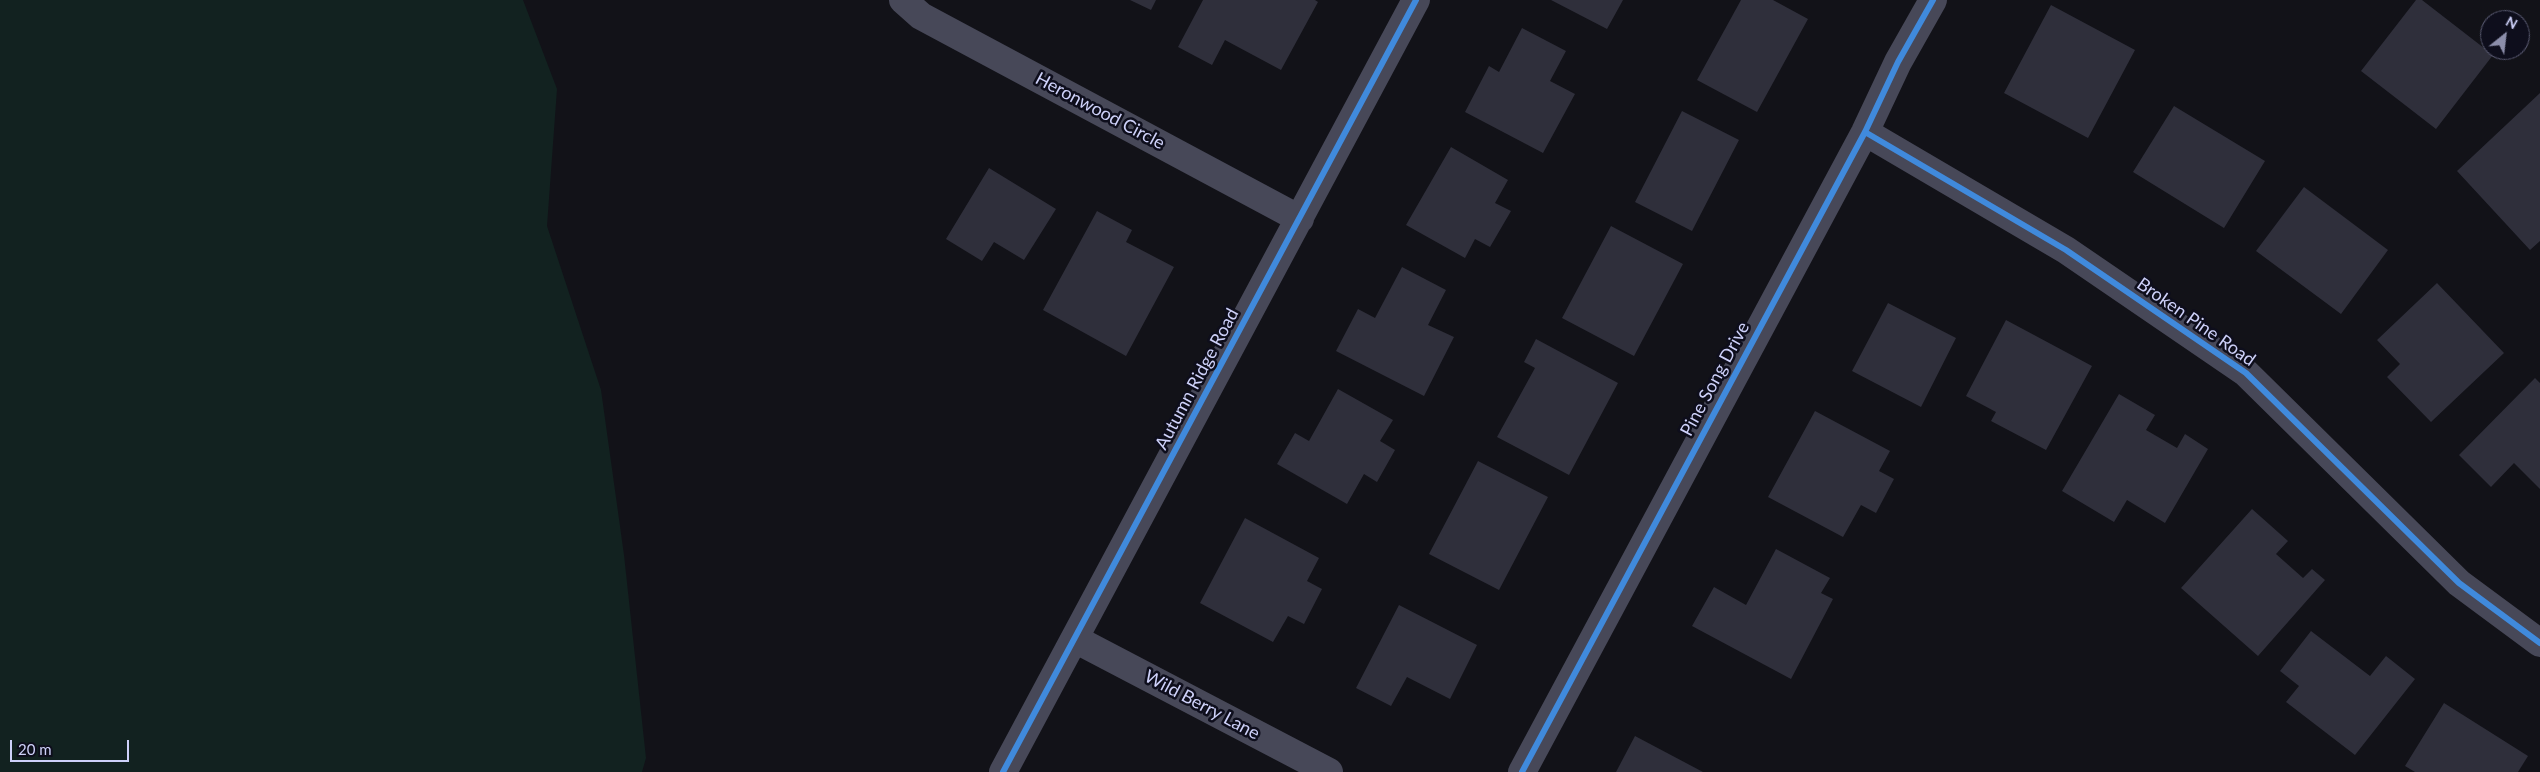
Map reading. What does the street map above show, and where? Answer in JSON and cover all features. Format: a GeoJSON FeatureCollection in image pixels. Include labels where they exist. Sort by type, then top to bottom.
{"type":"FeatureCollection","features":[{"type":"Feature","properties":{"kind":"street","name":"Heronwood Circle"},"geometry":{"type":"LineString","coordinates":[[903,0],[921,16],[1300,218]]}},
{"type":"Feature","properties":{"kind":"street","name":"Autumn Ridge Road"},"geometry":{"type":"LineString","coordinates":[[1003,772],[1416,0]]}},
{"type":"Feature","properties":{"kind":"street","name":"Pine Song Drive"},"geometry":{"type":"LineString","coordinates":[[1522,772],[1865,132],[1898,62],[1933,0]]}},
{"type":"Feature","properties":{"kind":"street","name":"Broken Pine Road"},"geometry":{"type":"LineString","coordinates":[[1865,132],[2066,250],[2246,373],[2459,583],[2540,643]]}},
{"type":"Feature","properties":{"kind":"street","name":"Wild Berry Lane"},"geometry":{"type":"LineString","coordinates":[[1075,639],[1329,772]]}},
{"type":"Feature","properties":{"kind":"shaded area"},"geometry":{"type":"Polygon","coordinates":[[[0,0],[523,0],[557,89],[547,226],[601,390],[624,555],[646,758],[642,772],[0,772],[0,0]]]}},
{"type":"Feature","properties":{"kind":"building"},"geometry":{"type":"Polygon","coordinates":[[[1130,0],[1156,0],[1151,10],[1130,0]]]}},
{"type":"Feature","properties":{"kind":"building"},"geometry":{"type":"Polygon","coordinates":[[[1203,0],[1315,0],[1318,2],[1281,70],[1225,40],[1212,65],[1178,47],[1203,0]]]}},
{"type":"Feature","properties":{"kind":"building"},"geometry":{"type":"Polygon","coordinates":[[[1551,0],[1623,0],[1607,29],[1551,0]]]}},
{"type":"Feature","properties":{"kind":"building"},"geometry":{"type":"Polygon","coordinates":[[[1741,0],[1773,0],[1808,19],[1757,112],[1697,80],[1741,0]]]}},
{"type":"Feature","properties":{"kind":"building"},"geometry":{"type":"Polygon","coordinates":[[[2416,0],[2422,0],[2480,45],[2480,60],[2489,60],[2436,129],[2361,71],[2416,0]]]}},
{"type":"Feature","properties":{"kind":"building"},"geometry":{"type":"Polygon","coordinates":[[[2051,5],[2135,50],[2088,138],[2004,93],[2051,5]]]}},
{"type":"Feature","properties":{"kind":"building"},"geometry":{"type":"Polygon","coordinates":[[[1522,28],[1566,51],[1550,81],[1575,94],[1543,153],[1465,112],[1489,66],[1499,72],[1522,28]]]}},
{"type":"Feature","properties":{"kind":"building"},"geometry":{"type":"Polygon","coordinates":[[[2540,93],[2540,241],[2530,250],[2457,171],[2540,93]]]}},
{"type":"Feature","properties":{"kind":"building"},"geometry":{"type":"Polygon","coordinates":[[[2174,106],[2265,161],[2224,228],[2133,172],[2174,106]]]}},
{"type":"Feature","properties":{"kind":"building"},"geometry":{"type":"Polygon","coordinates":[[[1682,111],[1739,140],[1692,231],[1635,202],[1682,111]]]}},
{"type":"Feature","properties":{"kind":"building"},"geometry":{"type":"Polygon","coordinates":[[[1451,147],[1508,180],[1495,203],[1511,211],[1490,247],[1475,239],[1465,258],[1406,225],[1451,147]]]}},
{"type":"Feature","properties":{"kind":"building"},"geometry":{"type":"Polygon","coordinates":[[[989,168],[1056,209],[1024,260],[994,242],[982,261],[946,239],[989,168]]]}},
{"type":"Feature","properties":{"kind":"building"},"geometry":{"type":"Polygon","coordinates":[[[2304,187],[2388,250],[2341,314],[2256,251],[2304,187]]]}},
{"type":"Feature","properties":{"kind":"building"},"geometry":{"type":"Polygon","coordinates":[[[1097,211],[1132,230],[1126,242],[1174,267],[1126,356],[1043,310],[1097,211]]]}},
{"type":"Feature","properties":{"kind":"building"},"geometry":{"type":"Polygon","coordinates":[[[1611,226],[1683,264],[1634,356],[1562,318],[1611,226]]]}},
{"type":"Feature","properties":{"kind":"building"},"geometry":{"type":"Polygon","coordinates":[[[1402,267],[1446,290],[1428,325],[1454,337],[1424,396],[1336,351],[1358,309],[1375,318],[1402,267]]]}},
{"type":"Feature","properties":{"kind":"building"},"geometry":{"type":"Polygon","coordinates":[[[2437,283],[2504,353],[2431,422],[2387,377],[2400,364],[2377,340],[2437,283]]]}},
{"type":"Feature","properties":{"kind":"building"},"geometry":{"type":"Polygon","coordinates":[[[1888,303],[1956,338],[1921,407],[1852,371],[1888,303]]]}},
{"type":"Feature","properties":{"kind":"building"},"geometry":{"type":"Polygon","coordinates":[[[2006,320],[2092,366],[2046,450],[1991,421],[1996,412],[1966,396],[2006,320]]]}},
{"type":"Feature","properties":{"kind":"building"},"geometry":{"type":"Polygon","coordinates":[[[1536,339],[1618,383],[1569,475],[1497,437],[1535,368],[1524,362],[1536,339]]]}},
{"type":"Feature","properties":{"kind":"building"},"geometry":{"type":"Polygon","coordinates":[[[2535,378],[2540,383],[2540,489],[2514,463],[2491,487],[2459,455],[2535,378]]]}},
{"type":"Feature","properties":{"kind":"building"},"geometry":{"type":"Polygon","coordinates":[[[1338,389],[1393,420],[1380,441],[1395,450],[1377,482],[1364,474],[1347,504],[1277,464],[1295,433],[1309,441],[1338,389]]]}},
{"type":"Feature","properties":{"kind":"building"},"geometry":{"type":"Polygon","coordinates":[[[2119,394],[2155,415],[2146,430],[2177,448],[2185,434],[2208,449],[2165,523],[2127,500],[2114,522],[2062,491],[2119,394]]]}},
{"type":"Feature","properties":{"kind":"building"},"geometry":{"type":"Polygon","coordinates":[[[1815,411],[1890,451],[1879,471],[1894,479],[1876,513],[1861,505],[1843,537],[1768,497],[1815,411]]]}},
{"type":"Feature","properties":{"kind":"building"},"geometry":{"type":"Polygon","coordinates":[[[1478,461],[1548,497],[1499,590],[1429,554],[1478,461]]]}},
{"type":"Feature","properties":{"kind":"building"},"geometry":{"type":"Polygon","coordinates":[[[2252,509],[2288,541],[2276,554],[2303,578],[2312,569],[2325,580],[2258,656],[2181,588],[2252,509]]]}},
{"type":"Feature","properties":{"kind":"building"},"geometry":{"type":"Polygon","coordinates":[[[1245,518],[1319,558],[1307,581],[1322,589],[1304,624],[1288,616],[1273,642],[1200,603],[1245,518]]]}},
{"type":"Feature","properties":{"kind":"building"},"geometry":{"type":"Polygon","coordinates":[[[1776,549],[1830,578],[1821,593],[1833,599],[1791,679],[1692,626],[1714,587],[1746,605],[1776,549]]]}},
{"type":"Feature","properties":{"kind":"building"},"geometry":{"type":"Polygon","coordinates":[[[1399,605],[1477,645],[1450,699],[1407,677],[1391,706],[1356,688],[1399,605]]]}},
{"type":"Feature","properties":{"kind":"building"},"geometry":{"type":"Polygon","coordinates":[[[2311,631],[2370,676],[2386,656],[2415,679],[2355,755],[2286,702],[2299,686],[2280,671],[2311,631]]]}},
{"type":"Feature","properties":{"kind":"building"},"geometry":{"type":"Polygon","coordinates":[[[2444,703],[2528,756],[2518,772],[2415,772],[2405,766],[2444,703]]]}},
{"type":"Feature","properties":{"kind":"building"},"geometry":{"type":"Polygon","coordinates":[[[1635,736],[1703,772],[1616,772],[1635,736]]]}},
{"type":"Feature","properties":{"kind":"cycle path"},"geometry":{"type":"LineString","coordinates":[[1003,772],[1416,0]]}},
{"type":"Feature","properties":{"kind":"cycle path"},"geometry":{"type":"LineString","coordinates":[[1522,772],[1865,132],[1898,62],[1933,0]]}},
{"type":"Feature","properties":{"kind":"cycle path"},"geometry":{"type":"LineString","coordinates":[[1865,132],[2066,250],[2246,373],[2459,583],[2540,643]]}}]}
